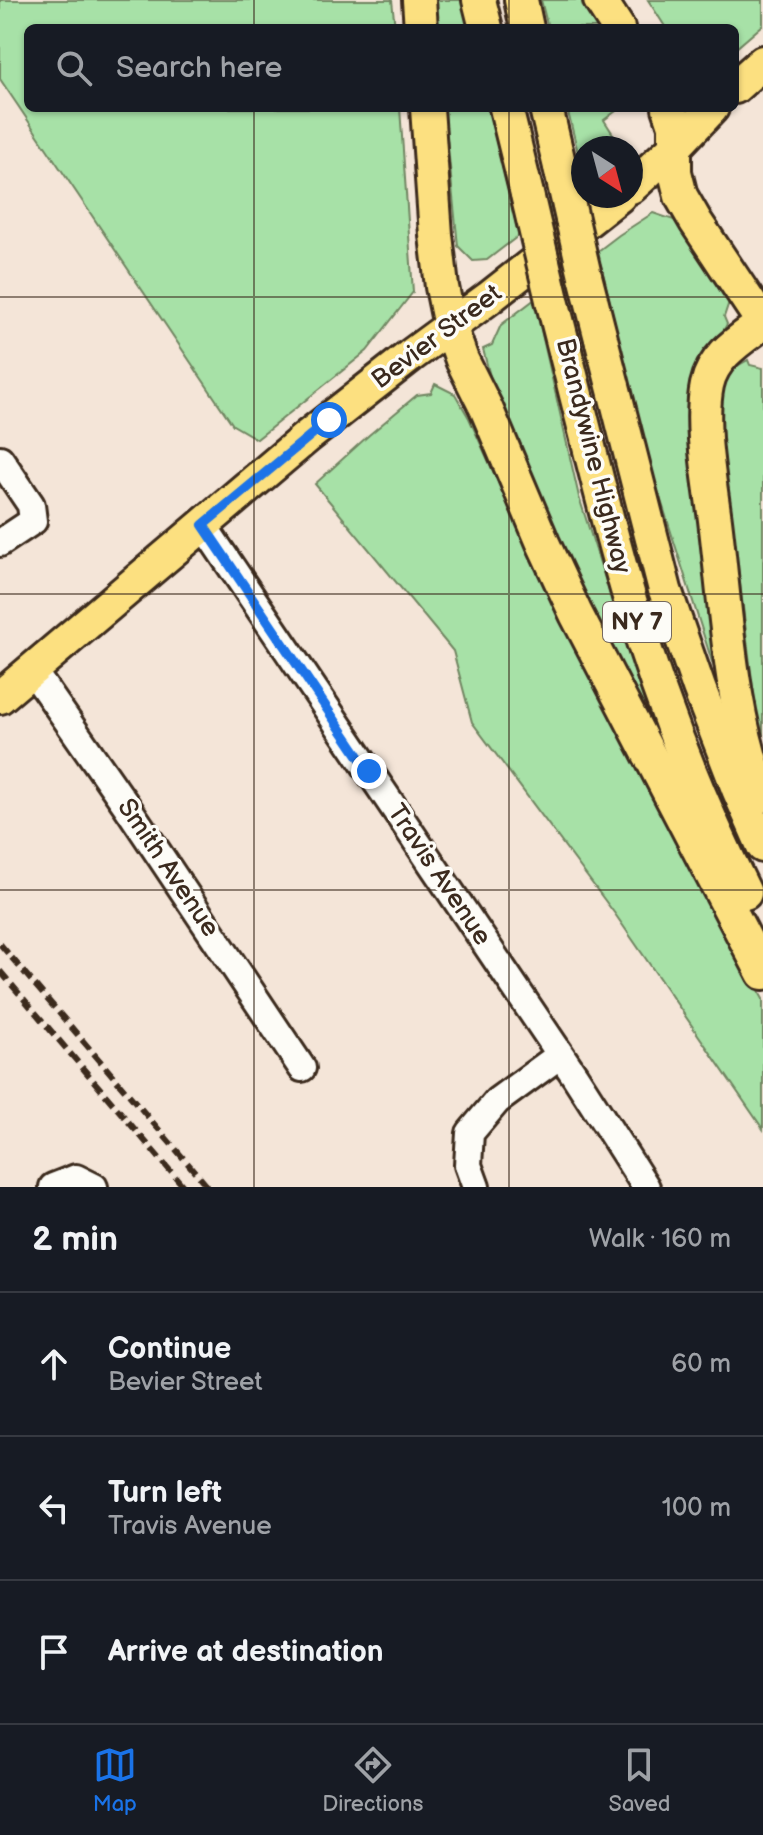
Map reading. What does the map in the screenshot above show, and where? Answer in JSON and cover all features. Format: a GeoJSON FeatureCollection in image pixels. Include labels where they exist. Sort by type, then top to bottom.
{"type":"FeatureCollection","features":[{"type":"Feature","properties":{"kind":"main road"},"geometry":{"type":"LineString","coordinates":[[419,0],[421,24]]}},
{"type":"Feature","properties":{"kind":"main road"},"geometry":{"type":"LineString","coordinates":[[479,0],[485,24]]}},
{"type":"Feature","properties":{"kind":"main road"},"geometry":{"type":"LineString","coordinates":[[521,0],[526,24]]}},
{"type":"Feature","properties":{"kind":"main road"},"geometry":{"type":"LineString","coordinates":[[600,0],[615,24]]}},
{"type":"Feature","properties":{"kind":"main road"},"geometry":{"type":"LineString","coordinates":[[739,83],[763,62]]}},
{"type":"Feature","properties":{"kind":"main road"},"geometry":{"type":"LineString","coordinates":[[427,112],[439,257],[450,326],[462,360],[570,602],[763,973]]}},
{"type":"Feature","properties":{"kind":"main road","name":"Brandywine Highway"},"geometry":{"type":"LineString","coordinates":[[507,112],[552,300],[631,602],[703,801],[763,928]]}},
{"type":"Feature","properties":{"kind":"main road","name":"Brandywine Highway"},"geometry":{"type":"LineString","coordinates":[[547,112],[665,590],[699,688],[763,846]]}},
{"type":"Feature","properties":{"kind":"main road"},"geometry":{"type":"LineString","coordinates":[[670,112],[675,126],[675,172],[681,196],[763,324],[729,349],[716,364],[707,384],[705,413],[732,661],[746,737],[763,796]]}},
{"type":"Feature","properties":{"kind":"main road"},"geometry":{"type":"LineString","coordinates":[[643,176],[708,112]]}},
{"type":"Feature","properties":{"kind":"main road","name":"Bevier Street"},"geometry":{"type":"LineString","coordinates":[[0,697],[308,436],[604,208]]}},
{"type":"Feature","properties":{"kind":"street"},"geometry":{"type":"LineString","coordinates":[[0,543],[33,521],[31,505],[3,469]]}},
{"type":"Feature","properties":{"kind":"street","name":"Travis Avenue"},"geometry":{"type":"LineString","coordinates":[[203,525],[646,1187]]}},
{"type":"Feature","properties":{"kind":"street","name":"Smith Avenue"},"geometry":{"type":"LineString","coordinates":[[32,670],[302,1068]]}},
{"type":"Feature","properties":{"kind":"street"},"geometry":{"type":"LineString","coordinates":[[476,1187],[468,1165],[470,1133],[497,1101],[560,1055]]}},
{"type":"Feature","properties":{"kind":"street"},"geometry":{"type":"LineString","coordinates":[[53,1187],[76,1178],[94,1187]]}},
{"type":"Feature","properties":{"kind":"green space"},"geometry":{"type":"Polygon","coordinates":[[[0,0],[392,0],[395,24],[24,24],[24,112],[400,112],[413,292],[367,351],[257,439],[233,425],[0,79],[0,0]]]}},
{"type":"Feature","properties":{"kind":"green space"},"geometry":{"type":"Polygon","coordinates":[[[433,0],[461,0],[468,24],[436,24],[433,0]]]}},
{"type":"Feature","properties":{"kind":"green space"},"geometry":{"type":"Polygon","coordinates":[[[541,0],[587,0],[602,24],[547,24],[541,0]]]}},
{"type":"Feature","properties":{"kind":"green space"},"geometry":{"type":"Polygon","coordinates":[[[648,0],[763,0],[763,25],[739,46],[739,24],[663,24],[648,0]]]}},
{"type":"Feature","properties":{"kind":"green space"},"geometry":{"type":"Polygon","coordinates":[[[444,112],[489,112],[517,227],[571,185],[571,195],[487,260],[473,261],[458,246],[444,112]]]}},
{"type":"Feature","properties":{"kind":"green space"},"geometry":{"type":"Polygon","coordinates":[[[568,112],[615,112],[604,120],[614,136],[574,136],[568,112]]]}},
{"type":"Feature","properties":{"kind":"green space"},"geometry":{"type":"Polygon","coordinates":[[[653,213],[674,220],[729,302],[724,317],[727,324],[702,370],[722,669],[715,671],[646,453],[601,265],[537,312],[579,497],[649,717],[643,721],[498,408],[483,349],[492,345],[501,325],[619,235],[653,213]]]}},
{"type":"Feature","properties":{"kind":"green space"},"geometry":{"type":"Polygon","coordinates":[[[748,360],[750,365],[763,368],[763,768],[717,399],[730,370],[748,360]]]}},
{"type":"Feature","properties":{"kind":"green space"},"geometry":{"type":"Polygon","coordinates":[[[435,384],[455,394],[469,418],[565,630],[694,878],[763,999],[763,1129],[615,914],[472,722],[453,651],[315,484],[417,395],[431,393],[435,384]]]}},
{"type":"Feature","properties":{"kind":"railway"},"geometry":{"type":"LineString","coordinates":[[0,944],[208,1187]]}},
{"type":"Feature","properties":{"kind":"railway"},"geometry":{"type":"LineString","coordinates":[[0,971],[184,1187]]}},
{"type":"Feature","properties":{"kind":"route"},"geometry":{"type":"LineString","coordinates":[[329,420],[203,525],[369,771]]}}]}
